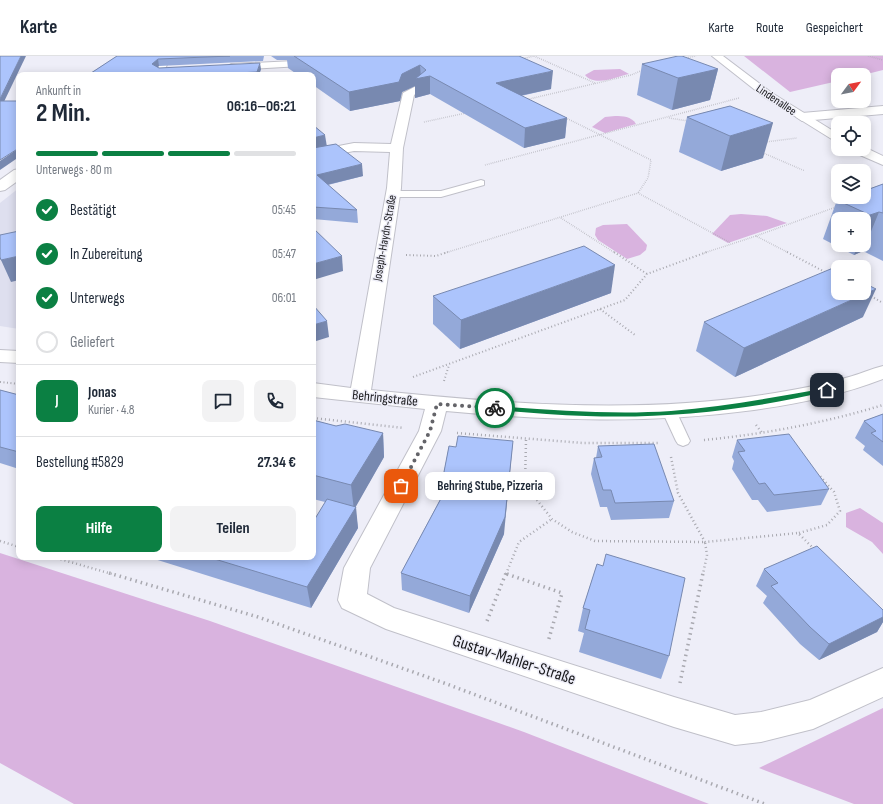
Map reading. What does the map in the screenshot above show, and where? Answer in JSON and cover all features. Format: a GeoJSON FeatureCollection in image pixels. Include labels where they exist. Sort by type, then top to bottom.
{"type":"FeatureCollection","features":[{"type":"Feature","properties":{"kind":"street"},"geometry":{"type":"LineString","coordinates":[[157,72],[165,56]]}},
{"type":"Feature","properties":{"kind":"street","name":"Lindenallee"},"geometry":{"type":"LineString","coordinates":[[717,56],[729,67],[802,117],[831,135]]}},
{"type":"Feature","properties":{"kind":"street"},"geometry":{"type":"LineString","coordinates":[[221,67],[314,63]]}},
{"type":"Feature","properties":{"kind":"street"},"geometry":{"type":"LineString","coordinates":[[157,72],[175,69]]}},
{"type":"Feature","properties":{"kind":"street","name":"Joseph-Haydn-Straße"},"geometry":{"type":"LineString","coordinates":[[360,396],[393,194],[397,148],[409,93],[420,86]]}},
{"type":"Feature","properties":{"kind":"street"},"geometry":{"type":"LineString","coordinates":[[802,117],[883,110]]}},
{"type":"Feature","properties":{"kind":"street"},"geometry":{"type":"LineString","coordinates":[[316,154],[354,147],[397,148]]}},
{"type":"Feature","properties":{"kind":"street"},"geometry":{"type":"LineString","coordinates":[[871,155],[883,161]]}},
{"type":"Feature","properties":{"kind":"street"},"geometry":{"type":"LineString","coordinates":[[0,187],[16,176]]}},
{"type":"Feature","properties":{"kind":"street"},"geometry":{"type":"LineString","coordinates":[[0,356],[16,358]]}},
{"type":"Feature","properties":{"kind":"street"},"geometry":{"type":"LineString","coordinates":[[874,375],[883,390]]}},
{"type":"Feature","properties":{"kind":"street","name":"Behringstraße"},"geometry":{"type":"LineString","coordinates":[[316,390],[437,404],[586,414],[670,413],[749,405],[827,390],[874,375]]}},
{"type":"Feature","properties":{"kind":"street","name":"Gustav-Mahler-Straße"},"geometry":{"type":"LineString","coordinates":[[437,404],[430,431],[356,568],[352,600],[386,617],[674,712],[735,730],[761,727],[812,714],[883,682]]}},
{"type":"Feature","properties":{"kind":"lane"},"geometry":{"type":"LineString","coordinates":[[393,194],[441,194],[481,184]]}},
{"type":"Feature","properties":{"kind":"lane"},"geometry":{"type":"LineString","coordinates":[[670,413],[684,441]]}},
{"type":"Feature","properties":{"kind":"path"},"geometry":{"type":"LineString","coordinates":[[519,59],[534,56],[595,83]]}},
{"type":"Feature","properties":{"kind":"path"},"geometry":{"type":"LineString","coordinates":[[684,58],[697,56]]}},
{"type":"Feature","properties":{"kind":"path"},"geometry":{"type":"LineString","coordinates":[[868,56],[883,60]]}},
{"type":"Feature","properties":{"kind":"path"},"geometry":{"type":"LineString","coordinates":[[519,101],[631,75],[648,68]]}},
{"type":"Feature","properties":{"kind":"path"},"geometry":{"type":"LineString","coordinates":[[485,165],[669,118],[688,111],[744,98]]}},
{"type":"Feature","properties":{"kind":"path"},"geometry":{"type":"LineString","coordinates":[[526,100],[533,103]]}},
{"type":"Feature","properties":{"kind":"path"},"geometry":{"type":"LineString","coordinates":[[402,127],[472,112]]}},
{"type":"Feature","properties":{"kind":"path"},"geometry":{"type":"LineString","coordinates":[[382,254],[436,256],[638,193],[645,186],[649,177],[651,160],[561,116]]}},
{"type":"Feature","properties":{"kind":"path"},"geometry":{"type":"LineString","coordinates":[[669,118],[690,122]]}},
{"type":"Feature","properties":{"kind":"path"},"geometry":{"type":"LineString","coordinates":[[764,142],[798,138]]}},
{"type":"Feature","properties":{"kind":"path"},"geometry":{"type":"LineString","coordinates":[[760,152],[805,171]]}},
{"type":"Feature","properties":{"kind":"path"},"geometry":{"type":"LineString","coordinates":[[638,193],[732,243]]}},
{"type":"Feature","properties":{"kind":"path"},"geometry":{"type":"LineString","coordinates":[[412,378],[625,300],[647,274],[836,207]]}},
{"type":"Feature","properties":{"kind":"path"},"geometry":{"type":"LineString","coordinates":[[560,218],[647,274]]}},
{"type":"Feature","properties":{"kind":"path"},"geometry":{"type":"LineString","coordinates":[[756,236],[831,276]]}},
{"type":"Feature","properties":{"kind":"path"},"geometry":{"type":"LineString","coordinates":[[871,297],[883,303]]}},
{"type":"Feature","properties":{"kind":"path"},"geometry":{"type":"LineString","coordinates":[[600,309],[635,335]]}},
{"type":"Feature","properties":{"kind":"path"},"geometry":{"type":"LineString","coordinates":[[0,382],[16,384]]}},
{"type":"Feature","properties":{"kind":"path"},"geometry":{"type":"LineString","coordinates":[[774,432],[777,436]]}},
{"type":"Feature","properties":{"kind":"path"},"geometry":{"type":"LineString","coordinates":[[526,440],[525,485],[552,519],[572,532],[595,541],[705,542],[817,530],[834,522],[840,511],[834,492],[815,471]]}},
{"type":"Feature","properties":{"kind":"path"},"geometry":{"type":"LineString","coordinates":[[670,449],[676,489],[685,511],[705,542],[707,555],[674,712]]}},
{"type":"Feature","properties":{"kind":"path"},"geometry":{"type":"LineString","coordinates":[[477,647],[518,542],[552,519]]}},
{"type":"Feature","properties":{"kind":"path"},"geometry":{"type":"LineString","coordinates":[[798,533],[820,555]]}},
{"type":"Feature","properties":{"kind":"path"},"geometry":{"type":"LineString","coordinates":[[0,541],[16,546]]}},
{"type":"Feature","properties":{"kind":"path"},"geometry":{"type":"LineString","coordinates":[[63,560],[258,617],[444,683],[765,804]]}},
{"type":"Feature","properties":{"kind":"path"},"geometry":{"type":"LineString","coordinates":[[506,574],[562,594],[540,668]]}},
{"type":"Feature","properties":{"kind":"shaded area"},"geometry":{"type":"Polygon","coordinates":[[[744,56],[883,56],[883,70],[871,73],[871,68],[831,68],[831,83],[790,92],[744,56]]]}},
{"type":"Feature","properties":{"kind":"shaded area"},"geometry":{"type":"Polygon","coordinates":[[[620,69],[629,74],[600,81],[589,79],[585,75],[594,70],[620,69]]]}},
{"type":"Feature","properties":{"kind":"shaded area"},"geometry":{"type":"Polygon","coordinates":[[[624,116],[634,121],[636,124],[605,133],[592,127],[605,117],[624,116]]]}},
{"type":"Feature","properties":{"kind":"shaded area"},"geometry":{"type":"Polygon","coordinates":[[[16,190],[16,329],[0,326],[0,203],[16,190]]]}},
{"type":"Feature","properties":{"kind":"shaded area"},"geometry":{"type":"Polygon","coordinates":[[[741,214],[767,216],[787,223],[728,243],[712,234],[730,215],[741,214]]]}},
{"type":"Feature","properties":{"kind":"shaded area"},"geometry":{"type":"Polygon","coordinates":[[[627,224],[647,245],[646,250],[640,255],[627,259],[598,240],[595,235],[596,228],[603,225],[627,224]]]}},
{"type":"Feature","properties":{"kind":"shaded area"},"geometry":{"type":"Polygon","coordinates":[[[860,508],[883,523],[883,554],[872,542],[846,527],[846,513],[860,508]]]}},
{"type":"Feature","properties":{"kind":"shaded area"},"geometry":{"type":"Polygon","coordinates":[[[0,553],[16,558],[16,560],[22,560],[210,621],[524,732],[709,804],[74,804],[0,763],[0,553]]]}},
{"type":"Feature","properties":{"kind":"shaded area"},"geometry":{"type":"Polygon","coordinates":[[[883,708],[883,804],[854,804],[759,768],[883,708]]]}},
{"type":"Feature","properties":{"kind":"building"},"geometry":{"type":"Polygon","coordinates":[[[0,56],[21,56],[0,99],[0,56]]]}},
{"type":"Feature","properties":{"kind":"building"},"geometry":{"type":"Polygon","coordinates":[[[117,56],[230,56],[158,59],[152,64],[159,68],[260,63],[257,72],[93,72],[117,56]]]}},
{"type":"Feature","properties":{"kind":"building"},"geometry":{"type":"Polygon","coordinates":[[[294,56],[519,56],[553,71],[496,83],[567,118],[525,128],[430,76],[415,79],[426,70],[420,65],[402,74],[399,82],[349,92],[294,56]]]}},
{"type":"Feature","properties":{"kind":"building"},"geometry":{"type":"Polygon","coordinates":[[[682,56],[718,69],[678,78],[642,64],[682,56]]]}},
{"type":"Feature","properties":{"kind":"building"},"geometry":{"type":"Polygon","coordinates":[[[0,101],[16,101],[16,150],[0,160],[0,101]]]}},
{"type":"Feature","properties":{"kind":"building"},"geometry":{"type":"Polygon","coordinates":[[[730,106],[773,123],[730,136],[687,117],[730,106]]]}},
{"type":"Feature","properties":{"kind":"building"},"geometry":{"type":"Polygon","coordinates":[[[316,128],[325,135],[316,137],[316,128]]]}},
{"type":"Feature","properties":{"kind":"building"},"geometry":{"type":"Polygon","coordinates":[[[336,144],[362,164],[317,175],[357,210],[316,207],[316,147],[336,144]]]}},
{"type":"Feature","properties":{"kind":"building"},"geometry":{"type":"Polygon","coordinates":[[[883,184],[883,213],[879,212],[871,215],[871,212],[863,212],[846,204],[871,204],[871,188],[883,184]]]}},
{"type":"Feature","properties":{"kind":"building"},"geometry":{"type":"Polygon","coordinates":[[[316,231],[342,256],[316,263],[316,231]]]}},
{"type":"Feature","properties":{"kind":"building"},"geometry":{"type":"Polygon","coordinates":[[[16,232],[16,257],[1,260],[0,235],[16,232]]]}},
{"type":"Feature","properties":{"kind":"building"},"geometry":{"type":"Polygon","coordinates":[[[584,246],[615,265],[461,320],[433,296],[584,246]]]}},
{"type":"Feature","properties":{"kind":"building"},"geometry":{"type":"Polygon","coordinates":[[[831,269],[831,300],[851,300],[744,348],[704,322],[831,269]]]}},
{"type":"Feature","properties":{"kind":"building"},"geometry":{"type":"Polygon","coordinates":[[[871,286],[876,289],[871,291],[871,286]]]}},
{"type":"Feature","properties":{"kind":"building"},"geometry":{"type":"Polygon","coordinates":[[[316,308],[327,321],[316,324],[316,308]]]}},
{"type":"Feature","properties":{"kind":"building"},"geometry":{"type":"Polygon","coordinates":[[[0,390],[16,394],[16,451],[0,447],[0,390]]]}},
{"type":"Feature","properties":{"kind":"building"},"geometry":{"type":"Polygon","coordinates":[[[883,414],[883,442],[871,433],[876,431],[864,421],[883,414]]]}},
{"type":"Feature","properties":{"kind":"building"},"geometry":{"type":"Polygon","coordinates":[[[316,421],[336,426],[345,424],[383,433],[351,485],[316,476],[316,421]]]}},
{"type":"Feature","properties":{"kind":"building"},"geometry":{"type":"Polygon","coordinates":[[[789,434],[829,489],[774,495],[765,483],[759,484],[738,452],[745,451],[737,440],[789,434]]]}},
{"type":"Feature","properties":{"kind":"building"},"geometry":{"type":"Polygon","coordinates":[[[458,436],[513,441],[505,517],[470,596],[401,573],[452,478],[443,477],[449,446],[456,447],[458,436]]]}},
{"type":"Feature","properties":{"kind":"building"},"geometry":{"type":"Polygon","coordinates":[[[654,444],[674,501],[615,503],[611,490],[603,490],[600,480],[594,458],[602,457],[598,446],[654,444]]]}},
{"type":"Feature","properties":{"kind":"building"},"geometry":{"type":"Polygon","coordinates":[[[327,499],[356,507],[307,587],[218,560],[316,560],[316,517],[327,499]]]}},
{"type":"Feature","properties":{"kind":"building"},"geometry":{"type":"Polygon","coordinates":[[[817,546],[883,610],[883,617],[829,644],[810,627],[771,586],[778,583],[764,569],[817,546]]]}},
{"type":"Feature","properties":{"kind":"building"},"geometry":{"type":"Polygon","coordinates":[[[606,554],[685,578],[669,656],[585,629],[590,610],[583,608],[597,564],[603,566],[606,554]]]}},
{"type":"Feature","properties":{"kind":"way so far"},"geometry":{"type":"LineString","coordinates":[[401,486],[430,431],[437,404],[495,408]]}},
{"type":"Feature","properties":{"kind":"place","name":"Behring Stube, Pizzeria"},"geometry":{"type":"Point","coordinates":[401,486]}},
{"type":"Feature","properties":{"kind":"route"},"geometry":{"type":"LineString","coordinates":[[495,408],[586,414],[670,413],[741,406],[827,390]]}}]}
